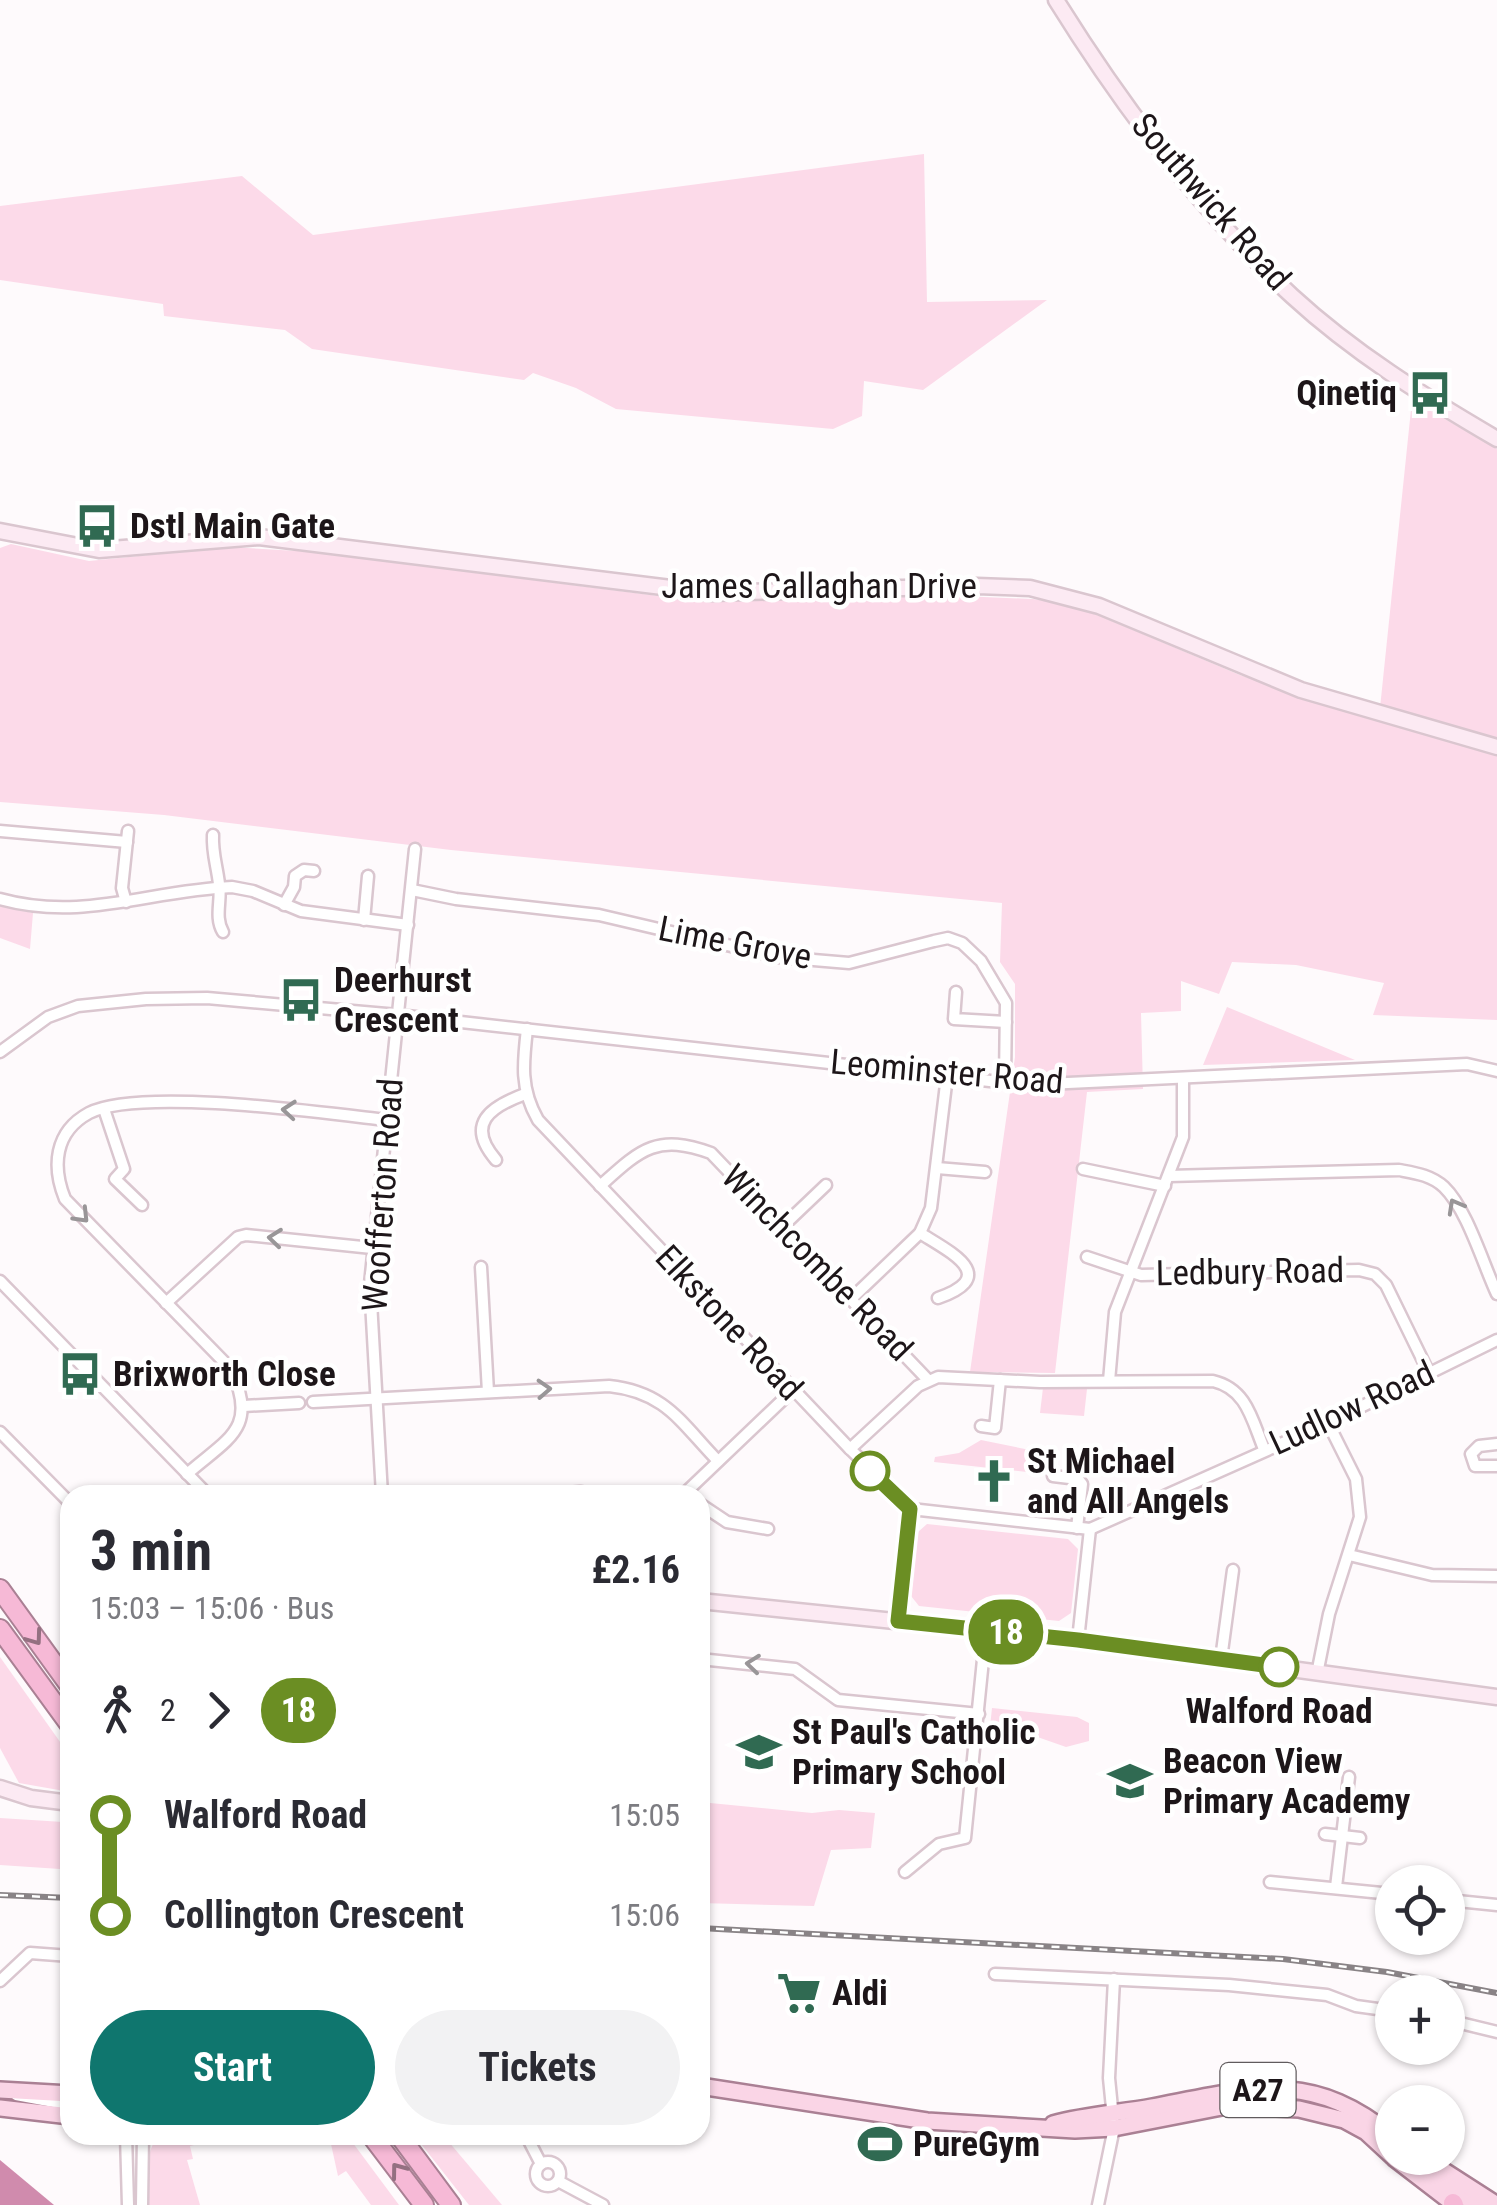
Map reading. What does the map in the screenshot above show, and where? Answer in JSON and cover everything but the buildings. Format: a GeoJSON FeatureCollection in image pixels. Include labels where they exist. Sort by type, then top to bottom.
{"type":"FeatureCollection","features":[{"type":"Feature","properties":{"kind":"highway"},"geometry":{"type":"LineString","coordinates":[[0,1589],[60,1672]]}},
{"type":"Feature","properties":{"kind":"highway"},"geometry":{"type":"LineString","coordinates":[[0,1629],[60,1710]]}},
{"type":"Feature","properties":{"kind":"highway"},"geometry":{"type":"LineString","coordinates":[[379,2145],[424,2205]]}},
{"type":"Feature","properties":{"kind":"highway"},"geometry":{"type":"LineString","coordinates":[[406,2145],[451,2205]]}},
{"type":"Feature","properties":{"kind":"main road","name":"A27"},"geometry":{"type":"LineString","coordinates":[[710,2088],[927,2121],[1044,2126],[1074,2118],[1114,2121],[1208,2108],[1299,2109],[1344,2120],[1375,2140]]}},
{"type":"Feature","properties":{"kind":"main road","name":"A27"},"geometry":{"type":"LineString","coordinates":[[1114,2121],[1222,2094],[1286,2089],[1329,2096],[1375,2124]]}},
{"type":"Feature","properties":{"kind":"main road"},"geometry":{"type":"LineString","coordinates":[[1,2090],[60,2093]]}},
{"type":"Feature","properties":{"kind":"main road"},"geometry":{"type":"LineString","coordinates":[[0,2108],[60,2115]]}},
{"type":"Feature","properties":{"kind":"main road","name":"A27"},"geometry":{"type":"LineString","coordinates":[[1416,2175],[1454,2204]]}},
{"type":"Feature","properties":{"kind":"main road"},"geometry":{"type":"LineString","coordinates":[[1436,2175],[1476,2205]]}},
{"type":"Feature","properties":{"kind":"main road"},"geometry":{"type":"LineString","coordinates":[[1452,2176],[1497,2190]]}},
{"type":"Feature","properties":{"kind":"main road"},"geometry":{"type":"LineString","coordinates":[[1452,2176],[1497,2204]]}},
{"type":"Feature","properties":{"kind":"street","name":"Southwick Road"},"geometry":{"type":"LineString","coordinates":[[1056,0],[1141,123],[1227,230],[1272,277],[1401,382],[1497,439]]}},
{"type":"Feature","properties":{"kind":"street","name":"James Callaghan Drive"},"geometry":{"type":"LineString","coordinates":[[0,532],[100,550],[259,537],[710,593],[1030,588],[1099,606],[1301,690],[1497,748]]}},
{"type":"Feature","properties":{"kind":"street"},"geometry":{"type":"LineString","coordinates":[[0,831],[127,837],[122,888],[126,902]]}},
{"type":"Feature","properties":{"kind":"street"},"geometry":{"type":"LineString","coordinates":[[213,835],[212,854],[220,887],[218,924],[223,932]]}},
{"type":"Feature","properties":{"kind":"street","name":"Woofferton Road"},"geometry":{"type":"LineString","coordinates":[[381,1485],[370,1284],[415,849]]}},
{"type":"Feature","properties":{"kind":"street"},"geometry":{"type":"LineString","coordinates":[[284,905],[295,876],[304,870],[314,871]]}},
{"type":"Feature","properties":{"kind":"street"},"geometry":{"type":"LineString","coordinates":[[364,920],[368,876]]}},
{"type":"Feature","properties":{"kind":"street"},"geometry":{"type":"LineString","coordinates":[[0,899],[30,907],[70,909],[220,887],[253,892],[301,911],[408,925]]}},
{"type":"Feature","properties":{"kind":"street","name":"Lime Grove"},"geometry":{"type":"LineString","coordinates":[[412,890],[456,899],[599,914],[768,956],[836,963],[849,964],[948,938],[972,949],[1002,991],[1006,1003],[1005,1082]]}},
{"type":"Feature","properties":{"kind":"street"},"geometry":{"type":"LineString","coordinates":[[956,992],[954,1019],[1006,1022]]}},
{"type":"Feature","properties":{"kind":"street"},"geometry":{"type":"LineString","coordinates":[[0,1052],[48,1017],[102,1002],[207,998],[398,1015]]}},
{"type":"Feature","properties":{"kind":"street","name":"Leominster Road"},"geometry":{"type":"LineString","coordinates":[[398,1015],[1026,1085],[1467,1064],[1497,1070]]}},
{"type":"Feature","properties":{"kind":"street"},"geometry":{"type":"LineString","coordinates":[[496,1160],[484,1146],[481,1135],[492,1108],[525,1094],[522,1073],[526,1029]]}},
{"type":"Feature","properties":{"kind":"street"},"geometry":{"type":"LineString","coordinates":[[851,1299],[920,1232],[931,1208],[947,1076]]}},
{"type":"Feature","properties":{"kind":"street"},"geometry":{"type":"LineString","coordinates":[[1109,1382],[1115,1312],[1183,1137],[1183,1079]]}},
{"type":"Feature","properties":{"kind":"street","name":"Elkstone Road"},"geometry":{"type":"LineString","coordinates":[[525,1094],[538,1120],[910,1509]]}},
{"type":"Feature","properties":{"kind":"street"},"geometry":{"type":"LineString","coordinates":[[187,1474],[239,1428],[244,1406],[231,1369],[66,1199],[56,1178],[57,1157],[64,1137],[90,1113],[104,1109],[192,1103],[386,1120]]}},
{"type":"Feature","properties":{"kind":"street"},"geometry":{"type":"LineString","coordinates":[[104,1109],[124,1169],[115,1179],[142,1205]]}},
{"type":"Feature","properties":{"kind":"street","name":"Winchcombe Road"},"geometry":{"type":"LineString","coordinates":[[600,1186],[640,1151],[661,1144],[687,1144],[711,1152],[928,1380]]}},
{"type":"Feature","properties":{"kind":"street"},"geometry":{"type":"LineString","coordinates":[[937,1168],[984,1172]]}},
{"type":"Feature","properties":{"kind":"street"},"geometry":{"type":"LineString","coordinates":[[1083,1169],[1167,1181],[1399,1170],[1420,1174],[1443,1186],[1455,1201],[1497,1294]]}},
{"type":"Feature","properties":{"kind":"street"},"geometry":{"type":"LineString","coordinates":[[783,1226],[826,1184]]}},
{"type":"Feature","properties":{"kind":"street"},"geometry":{"type":"LineString","coordinates":[[920,1232],[965,1262],[969,1271],[960,1289],[938,1298]]}},
{"type":"Feature","properties":{"kind":"street"},"geometry":{"type":"LineString","coordinates":[[166,1303],[238,1237],[372,1248]]}},
{"type":"Feature","properties":{"kind":"street"},"geometry":{"type":"LineString","coordinates":[[1087,1257],[1132,1270]]}},
{"type":"Feature","properties":{"kind":"street"},"geometry":{"type":"LineString","coordinates":[[480,1268],[488,1392]]}},
{"type":"Feature","properties":{"kind":"street","name":"Ledbury Road"},"geometry":{"type":"LineString","coordinates":[[1132,1270],[1142,1275],[1359,1270],[1374,1274],[1386,1286],[1429,1373]]}},
{"type":"Feature","properties":{"kind":"street"},"geometry":{"type":"LineString","coordinates":[[0,1282],[198,1485]]}},
{"type":"Feature","properties":{"kind":"street","name":"Ludlow Road"},"geometry":{"type":"LineString","coordinates":[[1083,1528],[1328,1423],[1497,1340]]}},
{"type":"Feature","properties":{"kind":"street"},"geometry":{"type":"LineString","coordinates":[[850,1450],[918,1386],[938,1378],[1224,1384],[1244,1398],[1264,1449]]}},
{"type":"Feature","properties":{"kind":"street"},"geometry":{"type":"LineString","coordinates":[[981,1426],[995,1428],[1000,1380]]}},
{"type":"Feature","properties":{"kind":"street"},"geometry":{"type":"LineString","coordinates":[[312,1402],[609,1386],[633,1388],[664,1404],[718,1461]]}},
{"type":"Feature","properties":{"kind":"street"},"geometry":{"type":"LineString","coordinates":[[695,1485],[793,1390]]}},
{"type":"Feature","properties":{"kind":"street"},"geometry":{"type":"LineString","coordinates":[[244,1406],[298,1403]]}},
{"type":"Feature","properties":{"kind":"street"},"geometry":{"type":"LineString","coordinates":[[1317,1674],[1329,1614],[1360,1517],[1356,1479],[1328,1423]]}},
{"type":"Feature","properties":{"kind":"street"},"geometry":{"type":"LineString","coordinates":[[0,1432],[60,1493]]}},
{"type":"Feature","properties":{"kind":"street"},"geometry":{"type":"LineString","coordinates":[[1497,1444],[1479,1446],[1470,1454],[1475,1466],[1497,1466]]}},
{"type":"Feature","properties":{"kind":"street"},"geometry":{"type":"LineString","coordinates":[[1053,1476],[1078,1479],[1082,1484],[1078,1640]]}},
{"type":"Feature","properties":{"kind":"street"},"geometry":{"type":"LineString","coordinates":[[898,1621],[910,1509],[1083,1528]]}},
{"type":"Feature","properties":{"kind":"street"},"geometry":{"type":"LineString","coordinates":[[710,1511],[726,1522],[768,1529]]}},
{"type":"Feature","properties":{"kind":"street"},"geometry":{"type":"LineString","coordinates":[[1349,1555],[1432,1575],[1497,1576]]}},
{"type":"Feature","properties":{"kind":"street"},"geometry":{"type":"LineString","coordinates":[[1222,1658],[1233,1570]]}},
{"type":"Feature","properties":{"kind":"street"},"geometry":{"type":"LineString","coordinates":[[710,1602],[1078,1640],[1497,1697]]}},
{"type":"Feature","properties":{"kind":"street"},"geometry":{"type":"LineString","coordinates":[[905,1872],[938,1844],[965,1838],[986,1630]]}},
{"type":"Feature","properties":{"kind":"street"},"geometry":{"type":"LineString","coordinates":[[710,1660],[795,1669],[838,1700],[979,1714]]}},
{"type":"Feature","properties":{"kind":"street"},"geometry":{"type":"LineString","coordinates":[[1336,1888],[1349,1777]]}},
{"type":"Feature","properties":{"kind":"street"},"geometry":{"type":"LineString","coordinates":[[0,1788],[60,1802]]}},
{"type":"Feature","properties":{"kind":"street"},"geometry":{"type":"LineString","coordinates":[[1325,1834],[1360,1838]]}},
{"type":"Feature","properties":{"kind":"street"},"geometry":{"type":"LineString","coordinates":[[1270,1882],[1375,1892]]}},
{"type":"Feature","properties":{"kind":"street"},"geometry":{"type":"LineString","coordinates":[[1465,1902],[1497,1905]]}},
{"type":"Feature","properties":{"kind":"street"},"geometry":{"type":"LineString","coordinates":[[0,1981],[30,1954],[60,1956]]}},
{"type":"Feature","properties":{"kind":"street"},"geometry":{"type":"LineString","coordinates":[[995,1974],[1319,1994],[1375,2009]]}},
{"type":"Feature","properties":{"kind":"street"},"geometry":{"type":"LineString","coordinates":[[1098,2205],[1114,2121],[1110,2078],[1114,1979]]}},
{"type":"Feature","properties":{"kind":"street"},"geometry":{"type":"LineString","coordinates":[[1465,2024],[1497,2032]]}},
{"type":"Feature","properties":{"kind":"street"},"geometry":{"type":"LineString","coordinates":[[1,2090],[60,2103]]}},
{"type":"Feature","properties":{"kind":"street"},"geometry":{"type":"LineString","coordinates":[[126,2145],[128,2205]]}},
{"type":"Feature","properties":{"kind":"street"},"geometry":{"type":"LineString","coordinates":[[142,2205],[144,2145]]}},
{"type":"Feature","properties":{"kind":"street"},"geometry":{"type":"LineString","coordinates":[[531,2145],[541,2164]]}},
{"type":"Feature","properties":{"kind":"street"},"geometry":{"type":"LineString","coordinates":[[541,2164],[556,2165],[558,2181]]}},
{"type":"Feature","properties":{"kind":"street"},"geometry":{"type":"LineString","coordinates":[[541,2164],[536,2173],[539,2182],[549,2186],[558,2181]]}},
{"type":"Feature","properties":{"kind":"street"},"geometry":{"type":"LineString","coordinates":[[558,2181],[603,2205]]}},
{"type":"Feature","properties":{"kind":"shaded area"},"geometry":{"type":"Polygon","coordinates":[[[924,154],[927,302],[1047,300],[923,390],[864,381],[862,416],[833,429],[616,409],[576,388],[533,373],[524,380],[312,349],[285,330],[164,316],[163,304],[0,280],[0,206],[242,176],[313,235],[924,154]]]}},
{"type":"Feature","properties":{"kind":"shaded area"},"geometry":{"type":"Polygon","coordinates":[[[1412,400],[1497,449],[1497,742],[1380,708],[1412,400]]]}},
{"type":"Feature","properties":{"kind":"shaded area"},"geometry":{"type":"Polygon","coordinates":[[[11,544],[89,561],[228,547],[315,552],[690,600],[960,596],[1033,599],[1100,616],[1240,675],[1497,755],[1497,1020],[1373,1015],[1384,983],[1296,965],[1232,962],[1219,994],[1181,981],[1181,1011],[1141,1013],[1143,1089],[1087,1092],[1055,1373],[970,1372],[1015,1057],[1015,984],[1000,962],[1002,903],[451,850],[164,815],[0,802],[0,548],[11,544]]]}},
{"type":"Feature","properties":{"kind":"shaded area"},"geometry":{"type":"Polygon","coordinates":[[[0,906],[33,913],[30,949],[0,938],[0,906]]]}},
{"type":"Feature","properties":{"kind":"shaded area"},"geometry":{"type":"Polygon","coordinates":[[[1227,1007],[1355,1060],[1203,1065],[1227,1007]]]}},
{"type":"Feature","properties":{"kind":"shaded area"},"geometry":{"type":"Polygon","coordinates":[[[1043,1388],[1087,1389],[1084,1416],[1040,1413],[1043,1388]]]}},
{"type":"Feature","properties":{"kind":"shaded area"},"geometry":{"type":"Polygon","coordinates":[[[981,1440],[1030,1450],[1027,1472],[934,1462],[935,1457],[959,1453],[981,1440]]]}},
{"type":"Feature","properties":{"kind":"shaded area"},"geometry":{"type":"Polygon","coordinates":[[[927,1524],[1068,1539],[1078,1549],[1071,1613],[1059,1621],[919,1606],[911,1596],[918,1532],[927,1524]]]}},
{"type":"Feature","properties":{"kind":"shaded area"},"geometry":{"type":"Polygon","coordinates":[[[0,1657],[60,1742],[60,1790],[19,1783],[0,1748],[0,1657]]]}},
{"type":"Feature","properties":{"kind":"shaded area"},"geometry":{"type":"Polygon","coordinates":[[[992,1708],[1077,1717],[1089,1723],[1089,1741],[1066,1747],[1012,1728],[990,1727],[992,1708]]]}},
{"type":"Feature","properties":{"kind":"shaded area"},"geometry":{"type":"Polygon","coordinates":[[[710,1803],[812,1813],[875,1813],[871,1848],[831,1850],[814,1906],[710,1903],[710,1803]]]}},
{"type":"Feature","properties":{"kind":"shaded area"},"geometry":{"type":"Polygon","coordinates":[[[0,1818],[60,1822],[60,1869],[0,1865],[0,1818]]]}},
{"type":"Feature","properties":{"kind":"shaded area"},"geometry":{"type":"Polygon","coordinates":[[[153,2145],[194,2145],[190,2146],[193,2159],[187,2160],[200,2205],[148,2205],[148,2159],[153,2145]]]}},
{"type":"Feature","properties":{"kind":"shaded area"},"geometry":{"type":"Polygon","coordinates":[[[331,2145],[354,2145],[399,2205],[371,2205],[346,2171],[338,2176],[331,2145]]]}},
{"type":"Feature","properties":{"kind":"shaded area"},"geometry":{"type":"Polygon","coordinates":[[[422,2145],[451,2145],[502,2205],[469,2205],[422,2145]]]}},
{"type":"Feature","properties":{"kind":"shaded area"},"geometry":{"type":"Polygon","coordinates":[[[0,2160],[54,2205],[0,2205],[0,2160]]]}},
{"type":"Feature","properties":{"kind":"railway"},"geometry":{"type":"LineString","coordinates":[[0,1895],[60,1898]]}},
{"type":"Feature","properties":{"kind":"railway"},"geometry":{"type":"LineString","coordinates":[[710,1929],[1283,1959],[1387,1972],[1497,1993]]}},
{"type":"Feature","properties":{"kind":"bus line","name":"18"},"geometry":{"type":"LineString","coordinates":[[870,1471],[910,1509],[898,1621],[1279,1667]]}},
{"type":"Feature","properties":{"kind":"place","name":"Qinetiq"},"geometry":{"type":"Point","coordinates":[1430,393]}},
{"type":"Feature","properties":{"kind":"place","name":"Dstl Main Gate"},"geometry":{"type":"Point","coordinates":[97,526]}},
{"type":"Feature","properties":{"kind":"place","name":"Deerhurst Crescent"},"geometry":{"type":"Point","coordinates":[301,1000]}},
{"type":"Feature","properties":{"kind":"place","name":"Brixworth Close"},"geometry":{"type":"Point","coordinates":[80,1374]}},
{"type":"Feature","properties":{"kind":"place","name":"St Michael and All Angels"},"geometry":{"type":"Point","coordinates":[994,1481]}},
{"type":"Feature","properties":{"kind":"place","name":"Walford Road"},"geometry":{"type":"Point","coordinates":[1279,1667]}},
{"type":"Feature","properties":{"kind":"place","name":"St Paul's Catholic Primary School"},"geometry":{"type":"Point","coordinates":[759,1752]}},
{"type":"Feature","properties":{"kind":"place","name":"Beacon View Primary Academy"},"geometry":{"type":"Point","coordinates":[1130,1781]}},
{"type":"Feature","properties":{"kind":"place","name":"Aldi"},"geometry":{"type":"Point","coordinates":[799,1993]}},
{"type":"Feature","properties":{"kind":"place","name":"PureGym"},"geometry":{"type":"Point","coordinates":[880,2144]}}]}
